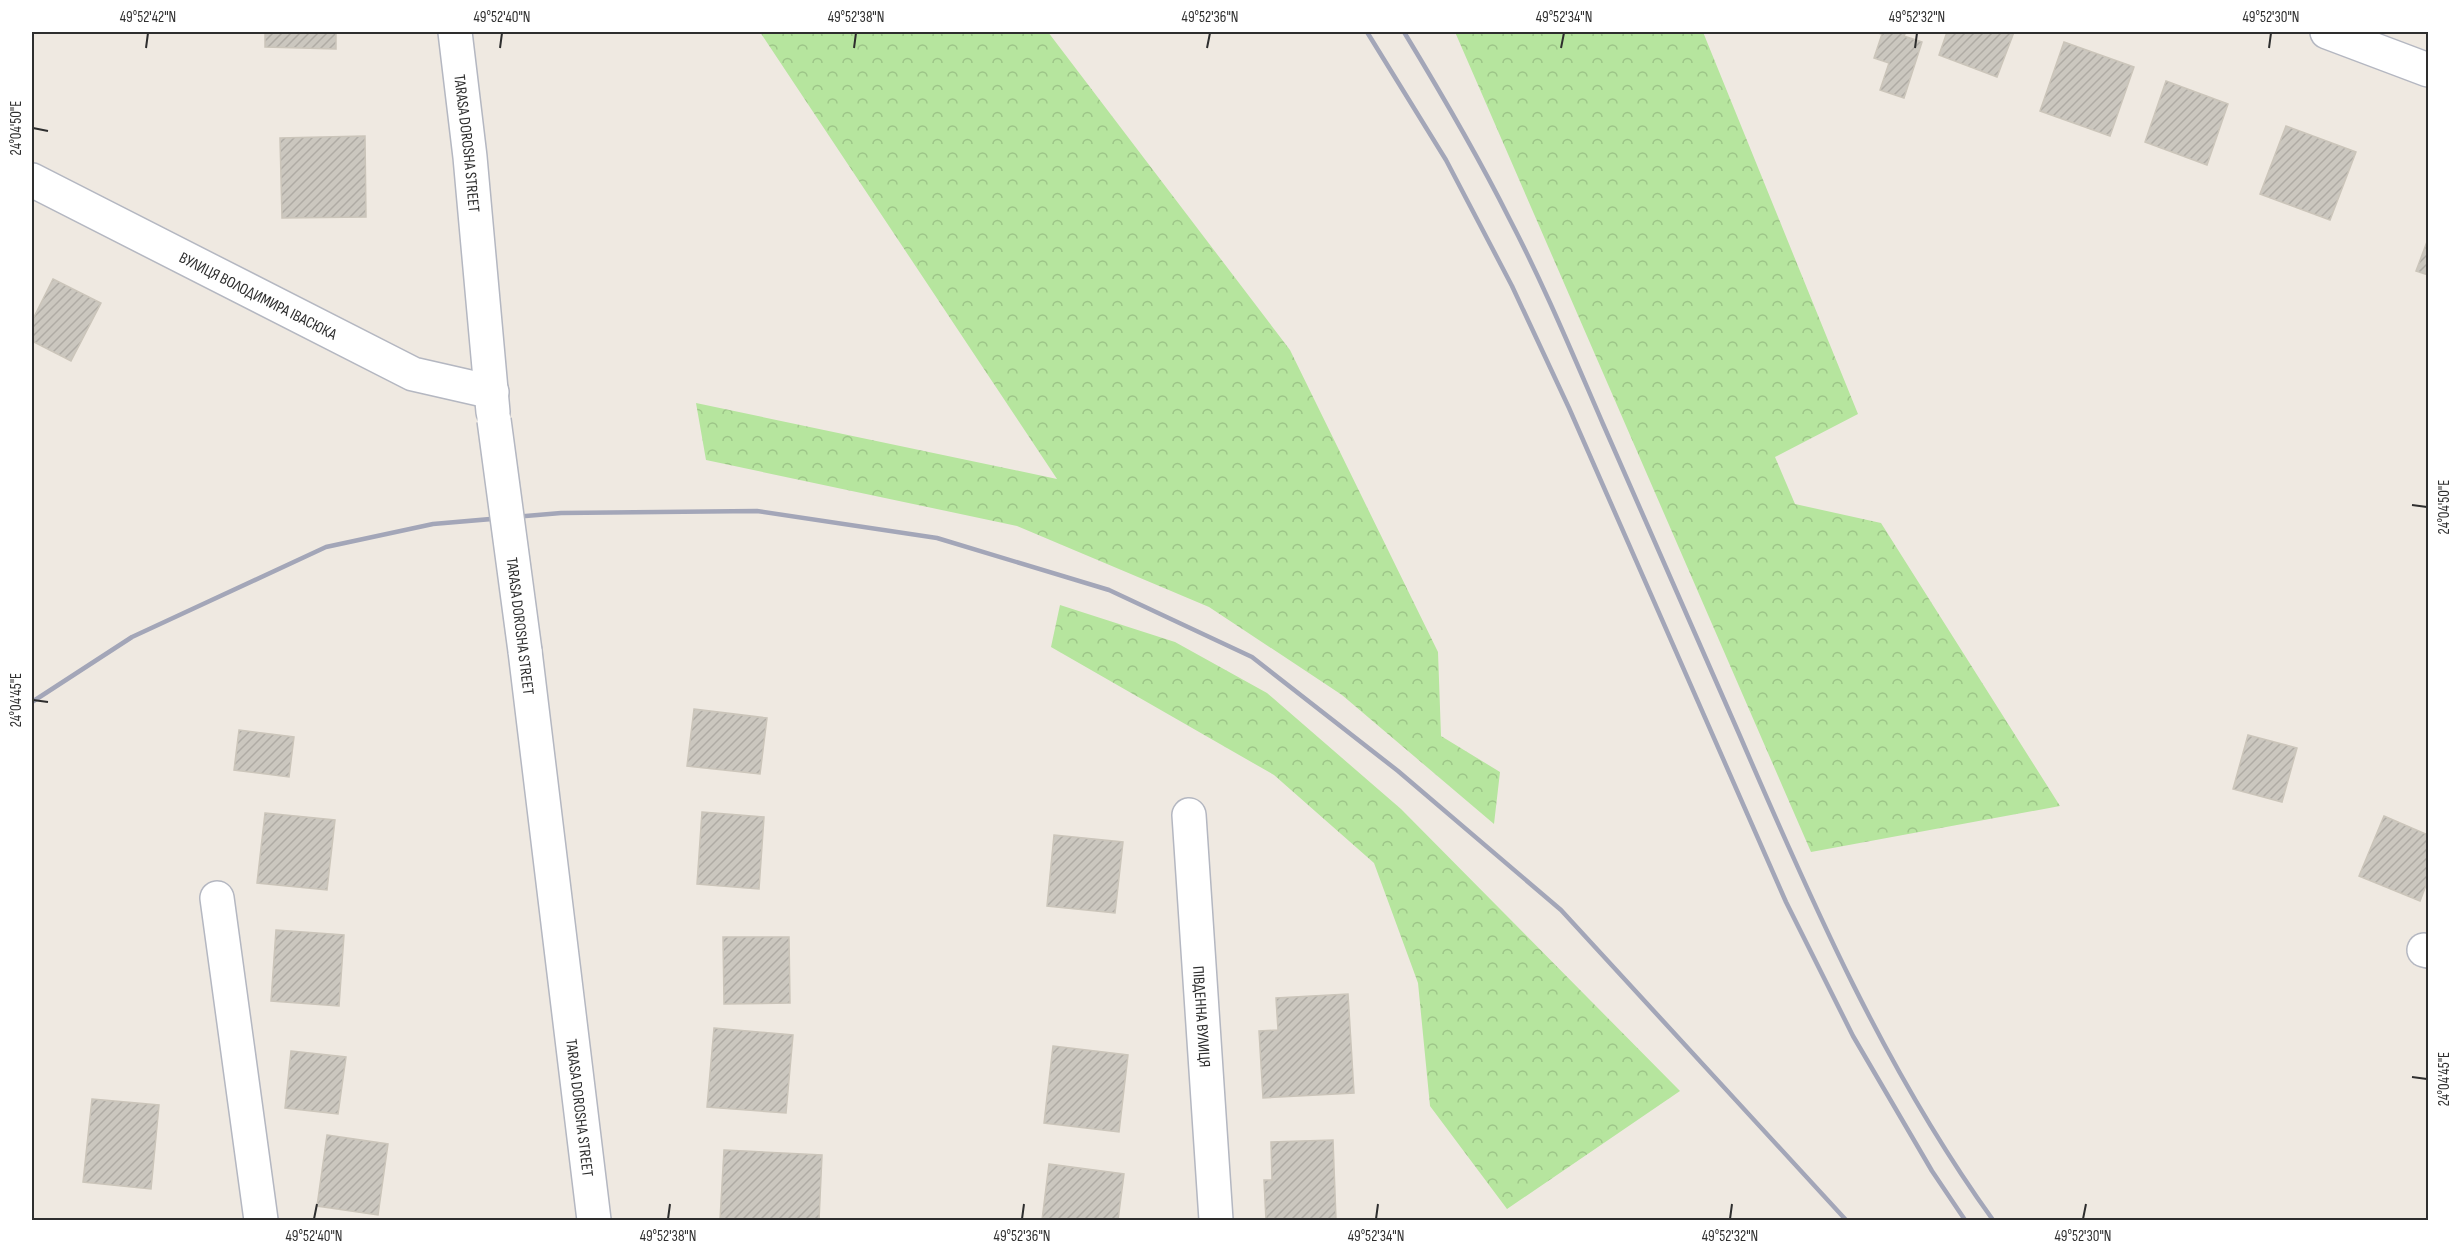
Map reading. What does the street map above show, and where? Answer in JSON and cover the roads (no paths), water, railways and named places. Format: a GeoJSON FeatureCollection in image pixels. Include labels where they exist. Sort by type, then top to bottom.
{"type":"FeatureCollection","features":[{"type":"Feature","properties":{"kind":"street","name":"TARASA DOROSHA STREET"},"geometry":{"type":"LineString","coordinates":[[455,32],[470,157],[493,406],[594,1221]]}},
{"type":"Feature","properties":{"kind":"street"},"geometry":{"type":"LineString","coordinates":[[2327,32],[2364,38],[2428,70]]}},
{"type":"Feature","properties":{"kind":"street","name":"ВУЛИЦЯ ВОЛОДИМИРА ІВАСЮКА"},"geometry":{"type":"LineString","coordinates":[[32,180],[414,374],[493,406]]}},
{"type":"Feature","properties":{"kind":"street","name":"ПІВДЕННА ВУЛИЦЯ"},"geometry":{"type":"LineString","coordinates":[[1189,815],[1216,1221]]}},
{"type":"Feature","properties":{"kind":"street"},"geometry":{"type":"LineString","coordinates":[[217,898],[261,1221]]}},
{"type":"Feature","properties":{"kind":"railway"},"geometry":{"type":"LineString","coordinates":[[1367,32],[1446,160],[1512,286],[1569,408],[1786,902],[1853,1036],[1932,1171],[1965,1220]]}},
{"type":"Feature","properties":{"kind":"railway"},"geometry":{"type":"LineString","coordinates":[[1404,32],[1497,194],[1534,269],[1823,924],[1853,985],[1918,1105],[1954,1164],[1993,1220]]}},
{"type":"Feature","properties":{"kind":"railway"},"geometry":{"type":"LineString","coordinates":[[32,702],[132,637],[326,547],[433,524],[561,513],[757,511],[937,538],[1109,590],[1252,657],[1398,771],[1561,910],[1846,1220]]}}]}
